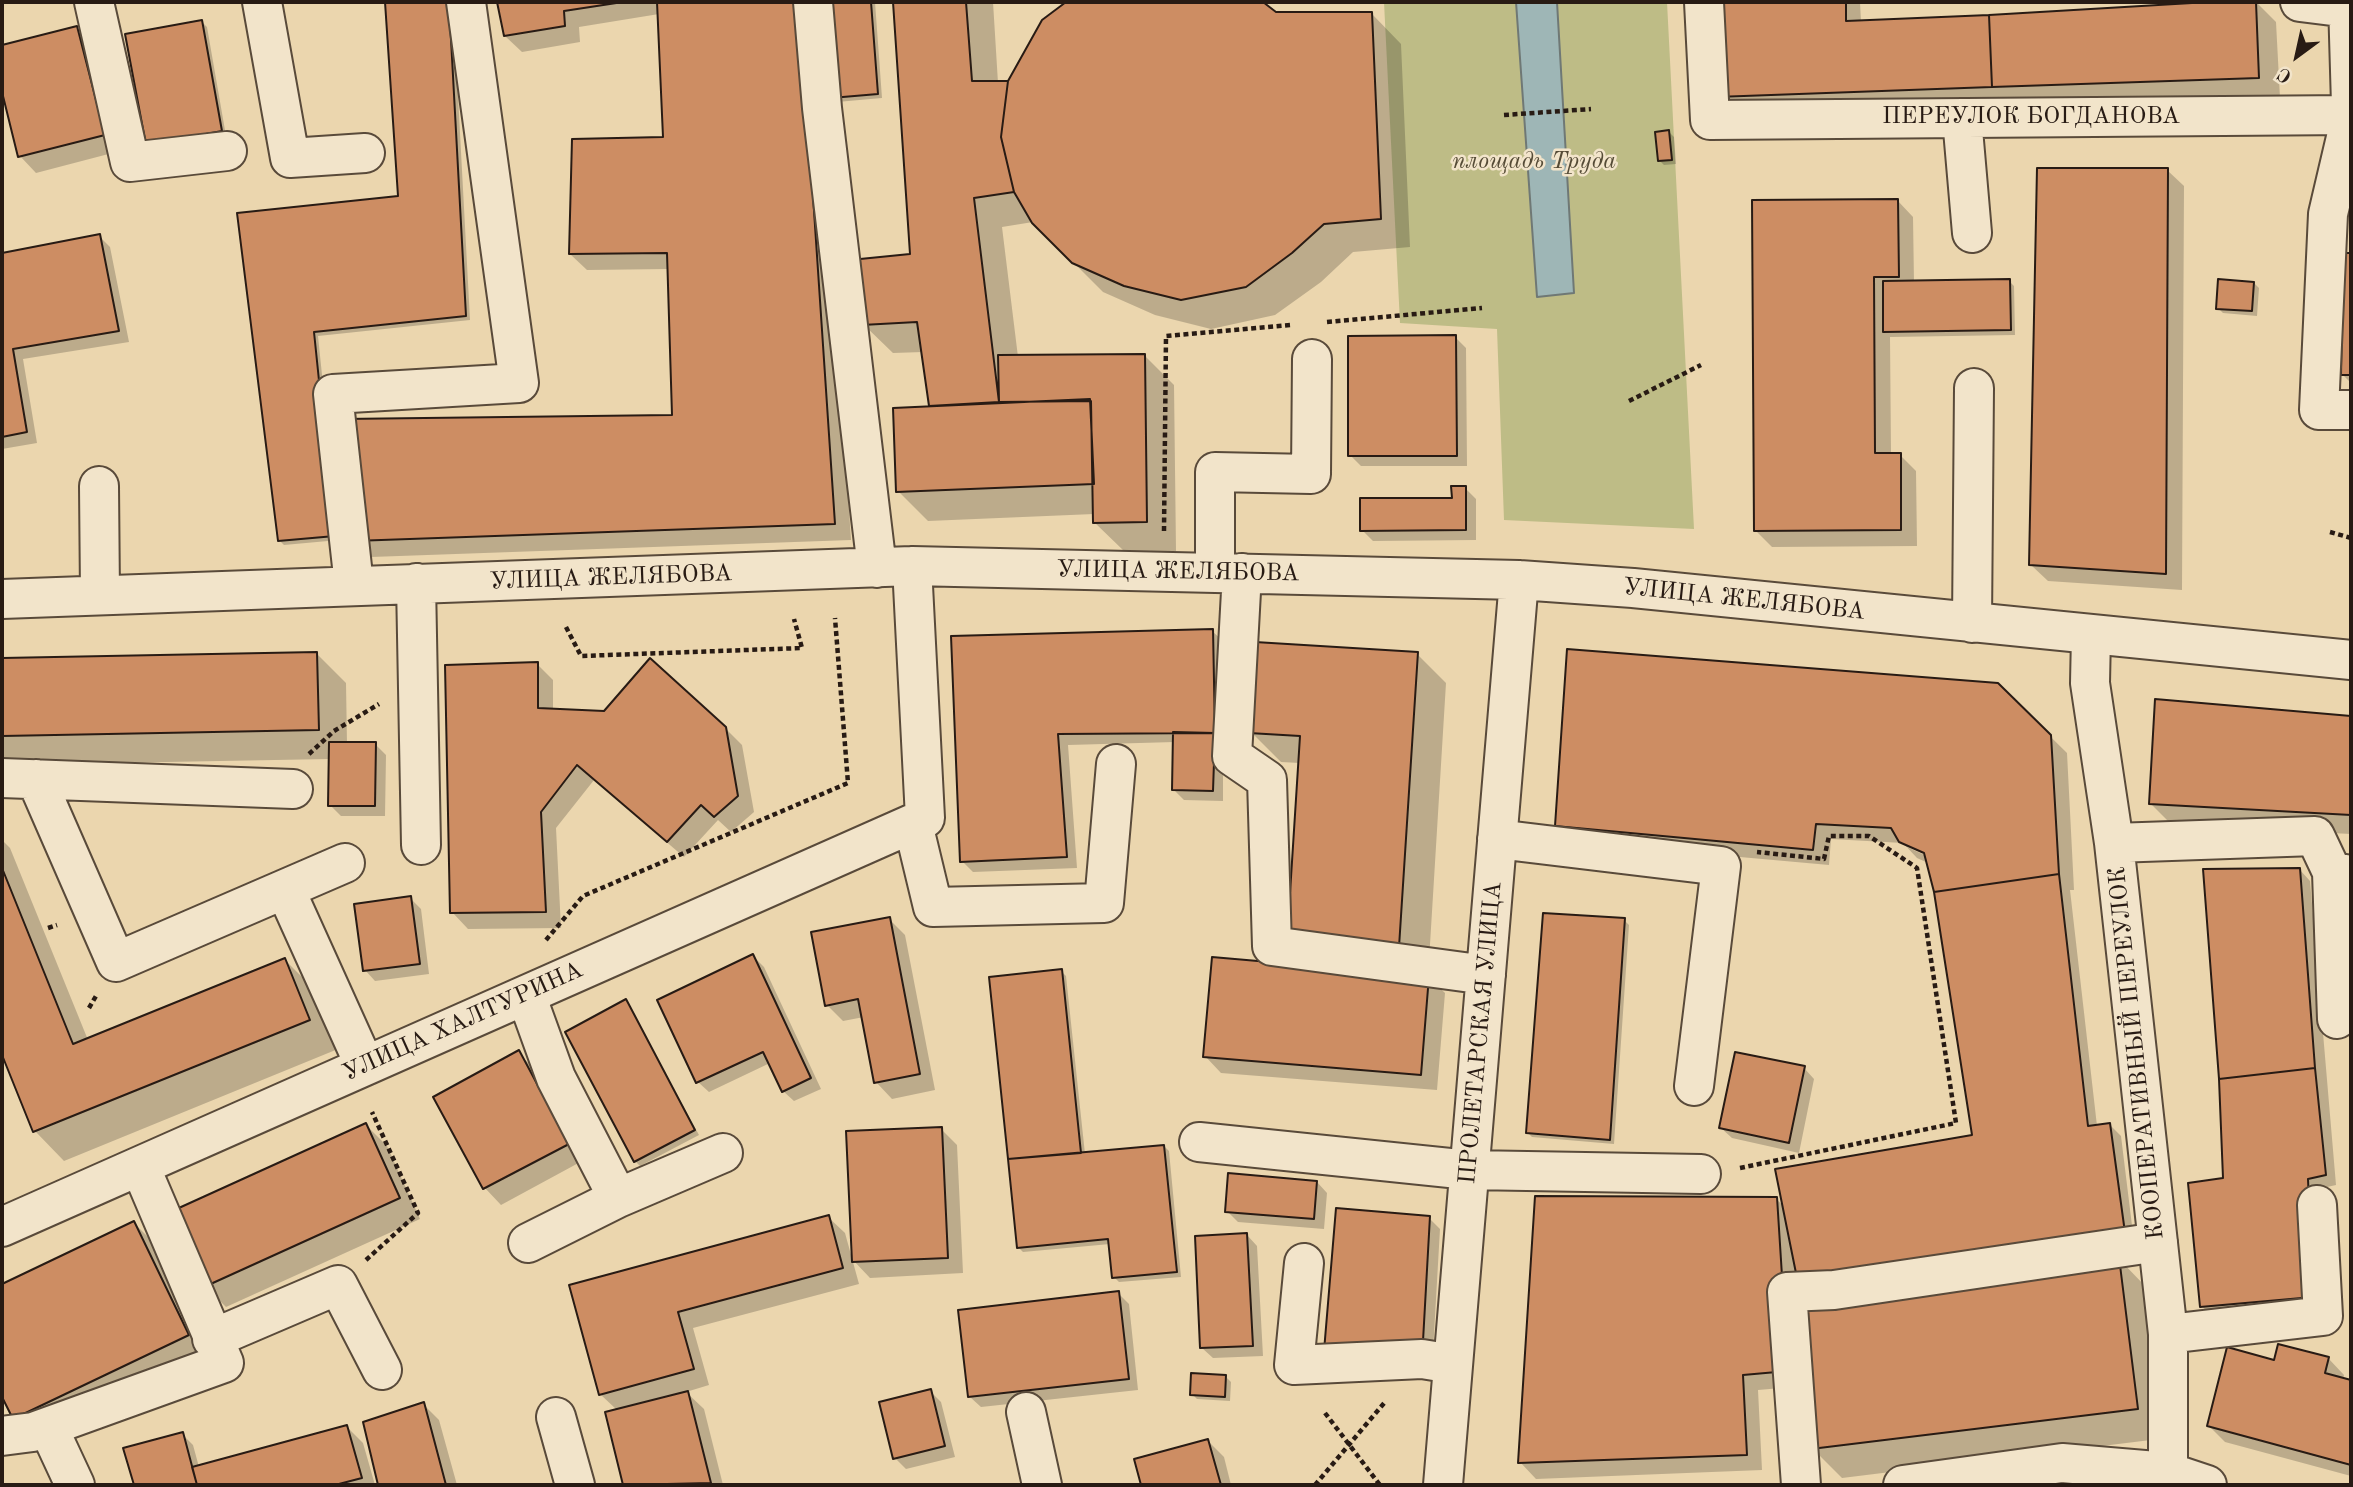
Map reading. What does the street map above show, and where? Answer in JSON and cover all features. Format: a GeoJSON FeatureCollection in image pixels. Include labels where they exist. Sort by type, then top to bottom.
{"type":"FeatureCollection","features":[{"type":"Feature","properties":{"kind":"street"},"geometry":{"type":"LineString","coordinates":[[94,2],[130,162],[227,151]]}},
{"type":"Feature","properties":{"kind":"street"},"geometry":{"type":"LineString","coordinates":[[262,2],[290,158],[365,153]]}},
{"type":"Feature","properties":{"kind":"street"},"geometry":{"type":"LineString","coordinates":[[354,585],[333,394],[519,383],[466,2]]}},
{"type":"Feature","properties":{"kind":"street"},"geometry":{"type":"LineString","coordinates":[[813,2],[822,108],[895,567],[919,821],[933,906],[1104,903],[1116,764]]}},
{"type":"Feature","properties":{"kind":"street","name":"ПЕРЕУЛОК БОГДАНОВА"},"geometry":{"type":"LineString","coordinates":[[1704,2],[1710,120],[2351,115]]}},
{"type":"Feature","properties":{"kind":"street"},"geometry":{"type":"LineString","coordinates":[[2300,2],[2348,5],[2351,105]]}},
{"type":"Feature","properties":{"kind":"street"},"geometry":{"type":"LineString","coordinates":[[2351,115],[2319,410],[2351,410]]}},
{"type":"Feature","properties":{"kind":"street"},"geometry":{"type":"LineString","coordinates":[[1962,118],[1972,233]]}},
{"type":"Feature","properties":{"kind":"street"},"geometry":{"type":"LineString","coordinates":[[1311,335],[1311,474],[1215,472],[1229,573],[1232,756],[1267,780],[1272,946],[1486,975]]}},
{"type":"Feature","properties":{"kind":"street"},"geometry":{"type":"LineString","coordinates":[[1972,623],[1974,388]]}},
{"type":"Feature","properties":{"kind":"street"},"geometry":{"type":"LineString","coordinates":[[99,486],[100,595]]}},
{"type":"Feature","properties":{"kind":"street","name":"УЛИЦА ЖЕЛЯБОВА"},"geometry":{"type":"LineString","coordinates":[[2,599],[354,585],[650,578],[895,567],[1519,580],[2351,660]]}},
{"type":"Feature","properties":{"kind":"street","name":"ПРОЛЕТАРСКАЯ УЛИЦА"},"geometry":{"type":"LineString","coordinates":[[1443,1485],[1438,1361],[1469,1170],[1519,580]]}},
{"type":"Feature","properties":{"kind":"street"},"geometry":{"type":"LineString","coordinates":[[416,583],[421,845]]}},
{"type":"Feature","properties":{"kind":"street","name":"КООПЕРАТИВНЫЙ ПЕРЕУЛОК"},"geometry":{"type":"LineString","coordinates":[[2091,635],[2090,683],[2114,843],[2168,1334],[2168,1472]]}},
{"type":"Feature","properties":{"kind":"street"},"geometry":{"type":"LineString","coordinates":[[19,778],[282,789]]}},
{"type":"Feature","properties":{"kind":"street"},"geometry":{"type":"LineString","coordinates":[[19,778],[116,962],[345,863]]}},
{"type":"Feature","properties":{"kind":"street","name":"УЛИЦА ХАЛТУРИНА"},"geometry":{"type":"LineString","coordinates":[[3,1223],[140,1166],[919,821]]}},
{"type":"Feature","properties":{"kind":"street"},"geometry":{"type":"LineString","coordinates":[[2114,843],[2315,836],[2342,874],[2337,1019]]}},
{"type":"Feature","properties":{"kind":"street"},"geometry":{"type":"LineString","coordinates":[[1497,839],[1721,866],[1694,1086]]}},
{"type":"Feature","properties":{"kind":"street"},"geometry":{"type":"LineString","coordinates":[[285,889],[365,1066]]}},
{"type":"Feature","properties":{"kind":"street"},"geometry":{"type":"LineString","coordinates":[[526,995],[556,1078],[618,1198]]}},
{"type":"Feature","properties":{"kind":"street"},"geometry":{"type":"LineString","coordinates":[[1199,1142],[1469,1170],[1701,1174]]}},
{"type":"Feature","properties":{"kind":"street"},"geometry":{"type":"LineString","coordinates":[[528,1243],[618,1198],[723,1153]]}},
{"type":"Feature","properties":{"kind":"street"},"geometry":{"type":"LineString","coordinates":[[2,1436],[48,1427],[224,1363],[140,1166]]}},
{"type":"Feature","properties":{"kind":"street"},"geometry":{"type":"LineString","coordinates":[[2168,1334],[2337,1320],[2317,1205]]}},
{"type":"Feature","properties":{"kind":"street"},"geometry":{"type":"LineString","coordinates":[[1801,1485],[1787,1292],[1834,1290],[2158,1242]]}},
{"type":"Feature","properties":{"kind":"street"},"geometry":{"type":"LineString","coordinates":[[1304,1263],[1294,1366],[1438,1361]]}},
{"type":"Feature","properties":{"kind":"street"},"geometry":{"type":"LineString","coordinates":[[212,1339],[338,1285],[382,1370]]}},
{"type":"Feature","properties":{"kind":"street"},"geometry":{"type":"LineString","coordinates":[[1026,1412],[1042,1485]]}},
{"type":"Feature","properties":{"kind":"street"},"geometry":{"type":"LineString","coordinates":[[556,1417],[575,1485]]}},
{"type":"Feature","properties":{"kind":"street"},"geometry":{"type":"LineString","coordinates":[[48,1427],[75,1485]]}},
{"type":"Feature","properties":{"kind":"street"},"geometry":{"type":"LineString","coordinates":[[1903,1485],[2062,1463],[2168,1472],[2207,1485]]}},
{"type":"Feature","properties":{"kind":"path"},"geometry":{"type":"LineString","coordinates":[[1504,115],[1591,109]]}},
{"type":"Feature","properties":{"kind":"path"},"geometry":{"type":"LineString","coordinates":[[1164,532],[1166,336],[1311,335],[1482,308]]}},
{"type":"Feature","properties":{"kind":"path"},"geometry":{"type":"LineString","coordinates":[[1629,401],[1701,365]]}},
{"type":"Feature","properties":{"kind":"path"},"geometry":{"type":"LineString","coordinates":[[2330,532],[2351,538]]}},
{"type":"Feature","properties":{"kind":"path"},"geometry":{"type":"LineString","coordinates":[[543,945],[583,895],[848,783],[835,618]]}},
{"type":"Feature","properties":{"kind":"path"},"geometry":{"type":"LineString","coordinates":[[566,627],[581,656],[802,649],[794,619]]}},
{"type":"Feature","properties":{"kind":"path"},"geometry":{"type":"LineString","coordinates":[[282,789],[334,731],[418,680]]}},
{"type":"Feature","properties":{"kind":"path"},"geometry":{"type":"LineString","coordinates":[[1701,1174],[1956,1123],[1917,868],[1869,836],[1829,836],[1824,859],[1745,851]]}},
{"type":"Feature","properties":{"kind":"path"},"geometry":{"type":"LineString","coordinates":[[338,1285],[418,1213],[372,1112]]}},
{"type":"Feature","properties":{"kind":"path"},"geometry":{"type":"LineString","coordinates":[[1315,1485],[1349,1444],[1438,1361]]}},
{"type":"Feature","properties":{"kind":"path"},"geometry":{"type":"LineString","coordinates":[[1325,1413],[1380,1485]]}},
{"type":"Feature","properties":{"kind":"green space","name":"площадь Труда"},"geometry":{"type":"Polygon","coordinates":[[[1384,2],[1667,2],[1694,529],[1504,520],[1497,329],[1400,323],[1384,2]]]}},
{"type":"Feature","properties":{"kind":"water"},"geometry":{"type":"Polygon","coordinates":[[[1516,2],[1557,2],[1574,293],[1537,297],[1516,2]]]}},
{"type":"Feature","properties":{"kind":"building"},"geometry":{"type":"Polygon","coordinates":[[[385,2],[449,2],[466,316],[314,332],[335,536],[278,541],[237,213],[398,196],[385,2]]]}},
{"type":"Feature","properties":{"kind":"building"},"geometry":{"type":"Polygon","coordinates":[[[497,2],[623,2],[564,11],[565,26],[504,36],[497,2]]]}},
{"type":"Feature","properties":{"kind":"building"},"geometry":{"type":"Polygon","coordinates":[[[657,2],[800,2],[835,524],[353,541],[342,419],[672,415],[667,253],[569,254],[572,139],[663,137],[657,2]]]}},
{"type":"Feature","properties":{"kind":"building"},"geometry":{"type":"Polygon","coordinates":[[[823,2],[871,2],[878,94],[831,98],[823,2]]]}},
{"type":"Feature","properties":{"kind":"building"},"geometry":{"type":"Polygon","coordinates":[[[893,2],[966,2],[972,81],[1008,81],[1001,137],[1014,192],[974,198],[999,402],[929,406],[917,322],[862,325],[860,259],[910,254],[893,2]]]}},
{"type":"Feature","properties":{"kind":"building"},"geometry":{"type":"Polygon","coordinates":[[[1066,2],[1263,2],[1276,12],[1372,12],[1381,219],[1324,224],[1292,253],[1246,287],[1181,300],[1124,286],[1072,263],[1032,223],[1014,192],[1001,137],[1008,81],[1042,20],[1066,2]]]}},
{"type":"Feature","properties":{"kind":"building"},"geometry":{"type":"Polygon","coordinates":[[[1712,2],[1846,2],[1846,21],[1989,15],[1992,87],[1716,97],[1712,2]]]}},
{"type":"Feature","properties":{"kind":"building"},"geometry":{"type":"Polygon","coordinates":[[[2209,2],[2256,2],[2259,78],[1992,87],[1989,15],[2209,2]]]}},
{"type":"Feature","properties":{"kind":"building"},"geometry":{"type":"Polygon","coordinates":[[[202,20],[222,131],[146,145],[125,34],[202,20]]]}},
{"type":"Feature","properties":{"kind":"building"},"geometry":{"type":"Polygon","coordinates":[[[77,26],[105,135],[18,157],[2,92],[2,45],[77,26]]]}},
{"type":"Feature","properties":{"kind":"building"},"geometry":{"type":"Polygon","coordinates":[[[1669,130],[1672,160],[1658,161],[1655,132],[1669,130]]]}},
{"type":"Feature","properties":{"kind":"building"},"geometry":{"type":"Polygon","coordinates":[[[2037,168],[2168,168],[2166,574],[2029,565],[2037,168]]]}},
{"type":"Feature","properties":{"kind":"building"},"geometry":{"type":"Polygon","coordinates":[[[1898,199],[1899,277],[1874,277],[1875,453],[1901,453],[1901,530],[1754,531],[1752,200],[1898,199]]]}},
{"type":"Feature","properties":{"kind":"building"},"geometry":{"type":"Polygon","coordinates":[[[100,234],[119,331],[13,349],[27,432],[2,437],[2,253],[100,234]]]}},
{"type":"Feature","properties":{"kind":"building"},"geometry":{"type":"Polygon","coordinates":[[[2343,253],[2351,253],[2351,375],[2341,375],[2343,253]]]}},
{"type":"Feature","properties":{"kind":"building"},"geometry":{"type":"Polygon","coordinates":[[[2010,279],[2011,330],[1883,332],[1883,281],[2010,279]]]}},
{"type":"Feature","properties":{"kind":"building"},"geometry":{"type":"Polygon","coordinates":[[[2218,279],[2254,282],[2252,311],[2216,309],[2218,279]]]}},
{"type":"Feature","properties":{"kind":"building"},"geometry":{"type":"Polygon","coordinates":[[[1456,335],[1457,456],[1348,456],[1348,336],[1456,335]]]}},
{"type":"Feature","properties":{"kind":"building"},"geometry":{"type":"Polygon","coordinates":[[[1145,354],[1147,522],[1093,523],[1091,401],[999,402],[998,355],[1145,354]]]}},
{"type":"Feature","properties":{"kind":"building"},"geometry":{"type":"Polygon","coordinates":[[[1090,399],[1094,484],[896,492],[893,408],[1090,399]]]}},
{"type":"Feature","properties":{"kind":"building"},"geometry":{"type":"Polygon","coordinates":[[[1451,486],[1466,486],[1466,530],[1360,531],[1360,498],[1452,498],[1451,486]]]}},
{"type":"Feature","properties":{"kind":"building"},"geometry":{"type":"Polygon","coordinates":[[[1213,629],[1215,733],[1058,734],[1067,857],[960,862],[951,636],[1213,629]]]}},
{"type":"Feature","properties":{"kind":"building"},"geometry":{"type":"Polygon","coordinates":[[[1255,642],[1418,652],[1399,947],[1287,940],[1300,736],[1249,733],[1255,642]]]}},
{"type":"Feature","properties":{"kind":"building"},"geometry":{"type":"Polygon","coordinates":[[[1567,649],[1998,683],[2051,735],[2059,874],[1934,892],[1924,853],[1899,842],[1891,828],[1816,824],[1813,850],[1555,826],[1567,649]]]}},
{"type":"Feature","properties":{"kind":"building"},"geometry":{"type":"Polygon","coordinates":[[[317,652],[319,730],[2,736],[2,658],[317,652]]]}},
{"type":"Feature","properties":{"kind":"building"},"geometry":{"type":"Polygon","coordinates":[[[650,658],[726,727],[738,796],[714,817],[701,805],[667,842],[577,765],[541,812],[546,912],[450,913],[445,665],[538,662],[538,708],[604,711],[650,658]]]}},
{"type":"Feature","properties":{"kind":"building"},"geometry":{"type":"Polygon","coordinates":[[[2155,699],[2351,716],[2351,815],[2149,804],[2155,699]]]}},
{"type":"Feature","properties":{"kind":"building"},"geometry":{"type":"Polygon","coordinates":[[[1173,732],[1215,733],[1213,791],[1172,790],[1173,732]]]}},
{"type":"Feature","properties":{"kind":"building"},"geometry":{"type":"Polygon","coordinates":[[[329,742],[376,742],[375,806],[328,806],[329,742]]]}},
{"type":"Feature","properties":{"kind":"building"},"geometry":{"type":"Polygon","coordinates":[[[2,868],[73,1044],[285,958],[310,1020],[33,1132],[2,1055],[2,868]]]}},
{"type":"Feature","properties":{"kind":"building"},"geometry":{"type":"Polygon","coordinates":[[[2300,868],[2315,1068],[2219,1079],[2203,869],[2300,868]]]}},
{"type":"Feature","properties":{"kind":"building"},"geometry":{"type":"Polygon","coordinates":[[[2059,874],[2088,1126],[2110,1123],[2126,1240],[1800,1293],[1775,1169],[1972,1135],[1934,892],[2059,874]]]}},
{"type":"Feature","properties":{"kind":"building"},"geometry":{"type":"Polygon","coordinates":[[[411,896],[420,964],[363,971],[354,904],[411,896]]]}},
{"type":"Feature","properties":{"kind":"building"},"geometry":{"type":"Polygon","coordinates":[[[1543,913],[1625,918],[1610,1140],[1526,1133],[1543,913]]]}},
{"type":"Feature","properties":{"kind":"building"},"geometry":{"type":"Polygon","coordinates":[[[890,917],[920,1074],[874,1083],[858,999],[825,1006],[811,932],[890,917]]]}},
{"type":"Feature","properties":{"kind":"building"},"geometry":{"type":"Polygon","coordinates":[[[753,954],[811,1078],[782,1092],[763,1052],[696,1083],[657,1000],[753,954]]]}},
{"type":"Feature","properties":{"kind":"building"},"geometry":{"type":"Polygon","coordinates":[[[1212,957],[1429,976],[1421,1075],[1203,1057],[1212,957]]]}},
{"type":"Feature","properties":{"kind":"building"},"geometry":{"type":"Polygon","coordinates":[[[1062,969],[1081,1153],[1008,1159],[989,977],[1062,969]]]}},
{"type":"Feature","properties":{"kind":"building"},"geometry":{"type":"Polygon","coordinates":[[[626,999],[695,1130],[634,1162],[565,1032],[626,999]]]}},
{"type":"Feature","properties":{"kind":"building"},"geometry":{"type":"Polygon","coordinates":[[[519,1050],[569,1144],[483,1189],[433,1097],[519,1050]]]}},
{"type":"Feature","properties":{"kind":"building"},"geometry":{"type":"Polygon","coordinates":[[[1735,1052],[1805,1066],[1789,1143],[1719,1128],[1735,1052]]]}},
{"type":"Feature","properties":{"kind":"building"},"geometry":{"type":"Polygon","coordinates":[[[2315,1068],[2326,1175],[2308,1179],[2313,1297],[2200,1307],[2188,1183],[2223,1178],[2219,1079],[2315,1068]]]}},
{"type":"Feature","properties":{"kind":"building"},"geometry":{"type":"Polygon","coordinates":[[[366,1123],[400,1198],[204,1287],[170,1212],[366,1123]]]}},
{"type":"Feature","properties":{"kind":"building"},"geometry":{"type":"Polygon","coordinates":[[[942,1127],[948,1258],[852,1262],[846,1131],[942,1127]]]}},
{"type":"Feature","properties":{"kind":"building"},"geometry":{"type":"Polygon","coordinates":[[[1164,1145],[1177,1272],[1112,1278],[1108,1239],[1017,1248],[1008,1159],[1164,1145]]]}},
{"type":"Feature","properties":{"kind":"building"},"geometry":{"type":"Polygon","coordinates":[[[1228,1173],[1317,1181],[1314,1219],[1225,1212],[1228,1173]]]}},
{"type":"Feature","properties":{"kind":"building"},"geometry":{"type":"Polygon","coordinates":[[[1535,1196],[1777,1197],[1788,1371],[1743,1375],[1747,1455],[1518,1463],[1535,1196]]]}},
{"type":"Feature","properties":{"kind":"building"},"geometry":{"type":"Polygon","coordinates":[[[1336,1208],[1430,1216],[1422,1359],[1324,1351],[1336,1208]]]}},
{"type":"Feature","properties":{"kind":"building"},"geometry":{"type":"Polygon","coordinates":[[[829,1215],[843,1268],[678,1312],[694,1369],[599,1395],[569,1285],[829,1215]]]}},
{"type":"Feature","properties":{"kind":"building"},"geometry":{"type":"Polygon","coordinates":[[[134,1221],[189,1335],[13,1419],[2,1397],[2,1284],[134,1221]]]}},
{"type":"Feature","properties":{"kind":"building"},"geometry":{"type":"Polygon","coordinates":[[[1247,1233],[1253,1346],[1200,1348],[1195,1236],[1247,1233]]]}},
{"type":"Feature","properties":{"kind":"building"},"geometry":{"type":"Polygon","coordinates":[[[2119,1257],[2138,1409],[1811,1449],[1793,1297],[2119,1257]]]}},
{"type":"Feature","properties":{"kind":"building"},"geometry":{"type":"Polygon","coordinates":[[[1119,1291],[1129,1379],[968,1397],[958,1310],[1119,1291]]]}},
{"type":"Feature","properties":{"kind":"building"},"geometry":{"type":"Polygon","coordinates":[[[2278,1344],[2329,1357],[2325,1373],[2351,1380],[2351,1465],[2207,1426],[2227,1347],[2274,1360],[2278,1344]]]}},
{"type":"Feature","properties":{"kind":"building"},"geometry":{"type":"Polygon","coordinates":[[[1191,1373],[1226,1375],[1225,1397],[1190,1395],[1191,1373]]]}},
{"type":"Feature","properties":{"kind":"building"},"geometry":{"type":"Polygon","coordinates":[[[931,1389],[945,1446],[893,1459],[879,1402],[931,1389]]]}},
{"type":"Feature","properties":{"kind":"building"},"geometry":{"type":"Polygon","coordinates":[[[688,1391],[711,1483],[623,1485],[605,1412],[688,1391]]]}},
{"type":"Feature","properties":{"kind":"building"},"geometry":{"type":"Polygon","coordinates":[[[424,1402],[446,1485],[378,1485],[363,1422],[424,1402]]]}},
{"type":"Feature","properties":{"kind":"building"},"geometry":{"type":"Polygon","coordinates":[[[347,1425],[362,1478],[335,1485],[197,1485],[192,1467],[347,1425]]]}},
{"type":"Feature","properties":{"kind":"building"},"geometry":{"type":"Polygon","coordinates":[[[183,1432],[197,1485],[134,1485],[123,1448],[183,1432]]]}},
{"type":"Feature","properties":{"kind":"building"},"geometry":{"type":"Polygon","coordinates":[[[1208,1439],[1221,1485],[1141,1485],[1134,1459],[1208,1439]]]}}]}
